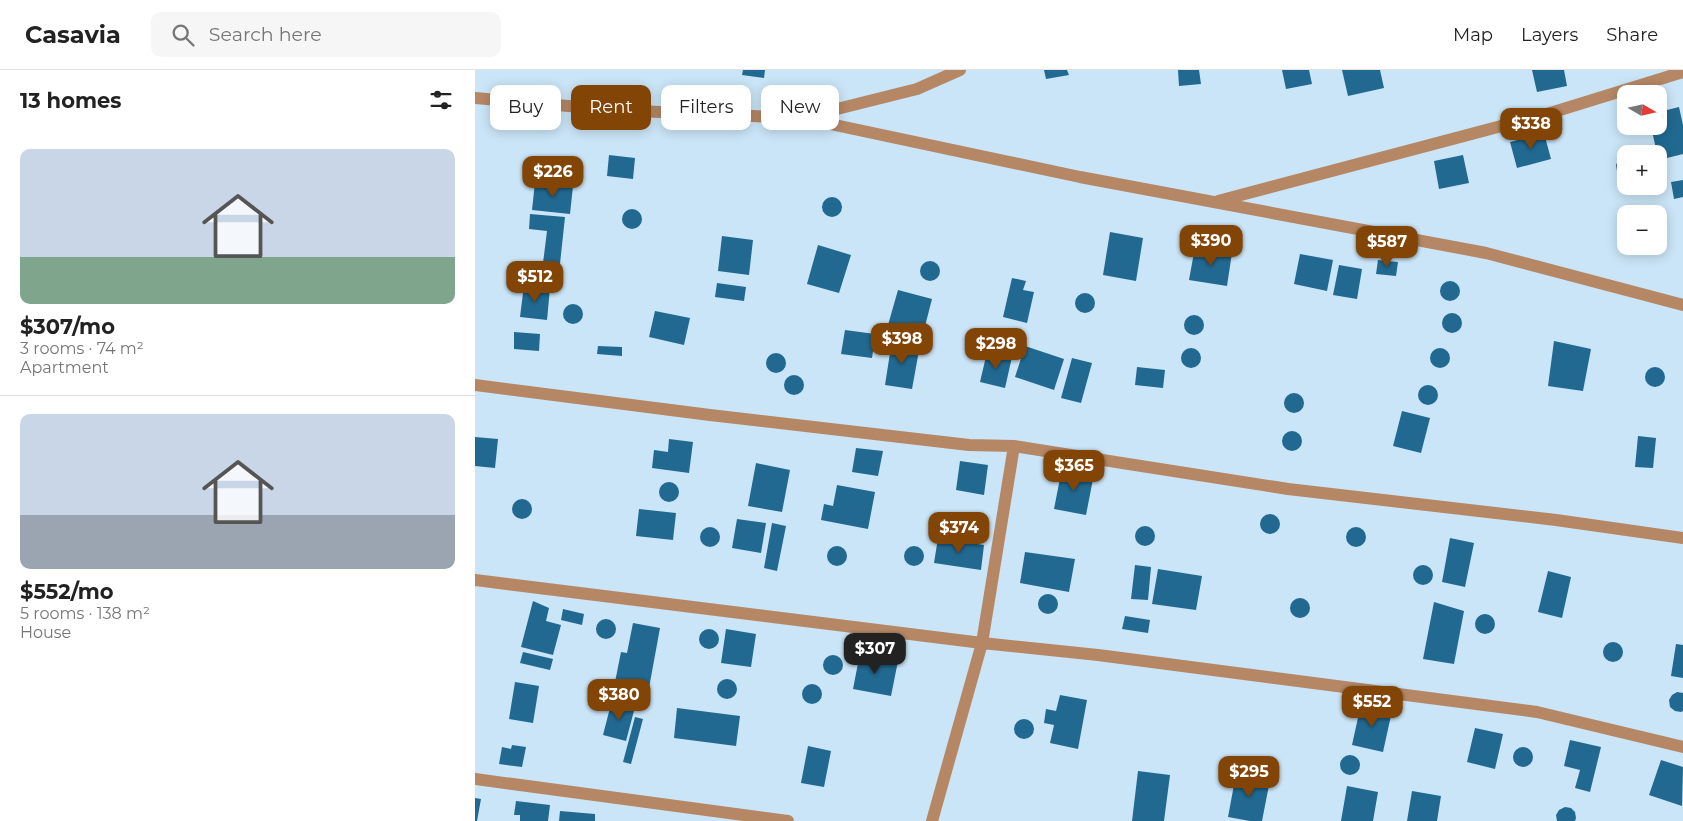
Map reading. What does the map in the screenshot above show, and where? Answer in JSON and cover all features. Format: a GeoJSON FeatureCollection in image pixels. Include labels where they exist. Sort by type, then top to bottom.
{"type":"FeatureCollection","features":[{"type":"Feature","properties":{"kind":"street"},"geometry":{"type":"LineString","coordinates":[[839,109],[917,90],[960,70]]}},
{"type":"Feature","properties":{"kind":"street"},"geometry":{"type":"LineString","coordinates":[[1213,202],[1547,114],[1683,72]]}},
{"type":"Feature","properties":{"kind":"street"},"geometry":{"type":"LineString","coordinates":[[475,98],[615,110],[761,116]]}},
{"type":"Feature","properties":{"kind":"street"},"geometry":{"type":"LineString","coordinates":[[839,126],[1080,177],[1486,254],[1683,306]]}},
{"type":"Feature","properties":{"kind":"street"},"geometry":{"type":"LineString","coordinates":[[475,385],[700,414],[969,445],[1013,446],[1288,489],[1556,520],[1683,538]]}},
{"type":"Feature","properties":{"kind":"street"},"geometry":{"type":"LineString","coordinates":[[932,821],[982,643],[1013,446]]}},
{"type":"Feature","properties":{"kind":"street"},"geometry":{"type":"LineString","coordinates":[[475,580],[982,643],[1098,655],[1537,712],[1683,747]]}},
{"type":"Feature","properties":{"kind":"street"},"geometry":{"type":"LineString","coordinates":[[475,780],[788,821]]}},
{"type":"Feature","properties":{"kind":"building"},"geometry":{"type":"Polygon","coordinates":[[[743,70],[765,70],[764,78],[742,75],[743,70]]]}},
{"type":"Feature","properties":{"kind":"building"},"geometry":{"type":"Polygon","coordinates":[[[1044,70],[1067,70],[1069,75],[1046,79],[1044,70]]]}},
{"type":"Feature","properties":{"kind":"building"},"geometry":{"type":"Polygon","coordinates":[[[1178,70],[1199,70],[1201,84],[1179,86],[1178,70]]]}},
{"type":"Feature","properties":{"kind":"building"},"geometry":{"type":"Polygon","coordinates":[[[1282,70],[1309,70],[1312,84],[1286,89],[1282,70]]]}},
{"type":"Feature","properties":{"kind":"building"},"geometry":{"type":"Polygon","coordinates":[[[1342,70],[1380,70],[1384,88],[1348,96],[1342,70]]]}},
{"type":"Feature","properties":{"kind":"building"},"geometry":{"type":"Polygon","coordinates":[[[1532,70],[1564,70],[1567,86],[1537,92],[1532,70]]]}},
{"type":"Feature","properties":{"kind":"building"},"geometry":{"type":"Polygon","coordinates":[[[1679,107],[1683,125],[1683,154],[1667,158],[1667,145],[1655,145],[1653,135],[1667,135],[1667,110],[1679,107]]]}},
{"type":"Feature","properties":{"kind":"building"},"geometry":{"type":"Polygon","coordinates":[[[1544,133],[1551,159],[1517,168],[1510,142],[1544,133]]]}},
{"type":"Feature","properties":{"kind":"building"},"geometry":{"type":"Polygon","coordinates":[[[609,155],[635,158],[633,179],[607,176],[609,155]]]}},
{"type":"Feature","properties":{"kind":"building"},"geometry":{"type":"Polygon","coordinates":[[[1463,155],[1469,183],[1439,189],[1434,161],[1463,155]]]}},
{"type":"Feature","properties":{"kind":"building"},"geometry":{"type":"Polygon","coordinates":[[[1683,180],[1683,197],[1674,199],[1671,182],[1683,180]]]}},
{"type":"Feature","properties":{"kind":"building"},"geometry":{"type":"Polygon","coordinates":[[[535,182],[573,186],[570,214],[532,210],[535,182]]]}},
{"type":"Feature","properties":{"kind":"building"},"geometry":{"type":"Polygon","coordinates":[[[832,197],[839,200],[842,207],[839,214],[832,217],[825,214],[822,207],[825,200],[832,197]]]}},
{"type":"Feature","properties":{"kind":"building"},"geometry":{"type":"Polygon","coordinates":[[[632,209],[639,212],[642,219],[639,226],[632,229],[625,226],[622,219],[625,212],[632,209]]]}},
{"type":"Feature","properties":{"kind":"building"},"geometry":{"type":"Polygon","coordinates":[[[530,214],[565,217],[559,273],[542,271],[547,231],[529,229],[530,214]]]}},
{"type":"Feature","properties":{"kind":"building"},"geometry":{"type":"Polygon","coordinates":[[[1110,232],[1143,238],[1136,281],[1103,275],[1110,232]]]}},
{"type":"Feature","properties":{"kind":"building"},"geometry":{"type":"Polygon","coordinates":[[[722,236],[753,240],[749,275],[718,271],[722,236]]]}},
{"type":"Feature","properties":{"kind":"building"},"geometry":{"type":"Polygon","coordinates":[[[818,245],[851,255],[839,293],[807,284],[818,245]]]}},
{"type":"Feature","properties":{"kind":"building"},"geometry":{"type":"Polygon","coordinates":[[[1195,247],[1232,253],[1227,286],[1189,280],[1195,247]]]}},
{"type":"Feature","properties":{"kind":"building"},"geometry":{"type":"Polygon","coordinates":[[[1300,254],[1333,260],[1327,291],[1294,284],[1300,254]]]}},
{"type":"Feature","properties":{"kind":"building"},"geometry":{"type":"Polygon","coordinates":[[[1378,260],[1398,262],[1396,276],[1376,274],[1378,260]]]}},
{"type":"Feature","properties":{"kind":"building"},"geometry":{"type":"Polygon","coordinates":[[[930,261],[937,264],[940,271],[937,278],[930,281],[923,278],[920,271],[923,264],[930,261]]]}},
{"type":"Feature","properties":{"kind":"building"},"geometry":{"type":"Polygon","coordinates":[[[1339,265],[1362,269],[1357,299],[1333,295],[1339,265]]]}},
{"type":"Feature","properties":{"kind":"building"},"geometry":{"type":"Polygon","coordinates":[[[1012,278],[1026,281],[1023,290],[1034,292],[1027,323],[1003,317],[1012,278]]]}},
{"type":"Feature","properties":{"kind":"building"},"geometry":{"type":"Polygon","coordinates":[[[1450,281],[1457,284],[1460,291],[1457,298],[1450,301],[1443,298],[1440,291],[1443,284],[1450,281]]]}},
{"type":"Feature","properties":{"kind":"building"},"geometry":{"type":"Polygon","coordinates":[[[717,283],[746,287],[744,301],[715,297],[717,283]]]}},
{"type":"Feature","properties":{"kind":"building"},"geometry":{"type":"Polygon","coordinates":[[[524,285],[550,288],[547,320],[520,317],[524,285]]]}},
{"type":"Feature","properties":{"kind":"building"},"geometry":{"type":"Polygon","coordinates":[[[898,290],[932,299],[923,334],[888,325],[898,290]]]}},
{"type":"Feature","properties":{"kind":"building"},"geometry":{"type":"Polygon","coordinates":[[[1085,293],[1092,296],[1095,303],[1092,310],[1085,313],[1078,310],[1075,303],[1078,296],[1085,293]]]}},
{"type":"Feature","properties":{"kind":"building"},"geometry":{"type":"Polygon","coordinates":[[[573,304],[580,307],[583,314],[580,321],[573,324],[566,321],[563,314],[566,307],[573,304]]]}},
{"type":"Feature","properties":{"kind":"building"},"geometry":{"type":"Polygon","coordinates":[[[655,311],[690,318],[684,345],[649,337],[655,311]]]}},
{"type":"Feature","properties":{"kind":"building"},"geometry":{"type":"Polygon","coordinates":[[[1452,313],[1459,316],[1462,323],[1459,330],[1452,333],[1445,330],[1442,323],[1445,316],[1452,313]]]}},
{"type":"Feature","properties":{"kind":"building"},"geometry":{"type":"Polygon","coordinates":[[[1194,315],[1201,318],[1204,325],[1201,332],[1194,335],[1187,332],[1184,325],[1187,318],[1194,315]]]}},
{"type":"Feature","properties":{"kind":"building"},"geometry":{"type":"Polygon","coordinates":[[[845,330],[890,336],[888,347],[874,345],[872,358],[841,354],[845,330]]]}},
{"type":"Feature","properties":{"kind":"building"},"geometry":{"type":"Polygon","coordinates":[[[514,332],[540,334],[539,351],[514,349],[514,332]]]}},
{"type":"Feature","properties":{"kind":"building"},"geometry":{"type":"Polygon","coordinates":[[[892,340],[920,345],[912,389],[885,385],[892,340]]]}},
{"type":"Feature","properties":{"kind":"building"},"geometry":{"type":"Polygon","coordinates":[[[1554,341],[1591,349],[1583,391],[1548,386],[1554,341]]]}},
{"type":"Feature","properties":{"kind":"building"},"geometry":{"type":"Polygon","coordinates":[[[598,346],[622,347],[622,356],[597,354],[598,346]]]}},
{"type":"Feature","properties":{"kind":"building"},"geometry":{"type":"Polygon","coordinates":[[[1025,346],[1064,359],[1054,390],[1015,377],[1025,346]]]}},
{"type":"Feature","properties":{"kind":"building"},"geometry":{"type":"Polygon","coordinates":[[[1191,348],[1198,351],[1201,358],[1198,365],[1191,368],[1184,365],[1181,358],[1184,351],[1191,348]]]}},
{"type":"Feature","properties":{"kind":"building"},"geometry":{"type":"Polygon","coordinates":[[[1440,348],[1447,351],[1450,358],[1447,365],[1440,368],[1433,365],[1430,358],[1433,351],[1440,348]]]}},
{"type":"Feature","properties":{"kind":"building"},"geometry":{"type":"Polygon","coordinates":[[[987,352],[1012,357],[1005,388],[980,382],[987,352]]]}},
{"type":"Feature","properties":{"kind":"building"},"geometry":{"type":"Polygon","coordinates":[[[776,353],[783,356],[786,363],[783,370],[776,373],[769,370],[766,363],[769,356],[776,353]]]}},
{"type":"Feature","properties":{"kind":"building"},"geometry":{"type":"Polygon","coordinates":[[[1072,358],[1092,363],[1081,403],[1061,398],[1072,358]]]}},
{"type":"Feature","properties":{"kind":"building"},"geometry":{"type":"Polygon","coordinates":[[[1137,367],[1165,370],[1163,388],[1135,385],[1137,367]]]}},
{"type":"Feature","properties":{"kind":"building"},"geometry":{"type":"Polygon","coordinates":[[[1655,367],[1662,370],[1665,377],[1662,384],[1655,387],[1648,384],[1645,377],[1648,370],[1655,367]]]}},
{"type":"Feature","properties":{"kind":"building"},"geometry":{"type":"Polygon","coordinates":[[[794,375],[801,378],[804,385],[801,392],[794,395],[787,392],[784,385],[787,378],[794,375]]]}},
{"type":"Feature","properties":{"kind":"building"},"geometry":{"type":"Polygon","coordinates":[[[1428,385],[1435,388],[1438,395],[1435,402],[1428,405],[1421,402],[1418,395],[1421,388],[1428,385]]]}},
{"type":"Feature","properties":{"kind":"building"},"geometry":{"type":"Polygon","coordinates":[[[1294,393],[1301,396],[1304,403],[1301,410],[1294,413],[1287,410],[1284,403],[1287,396],[1294,393]]]}},
{"type":"Feature","properties":{"kind":"building"},"geometry":{"type":"Polygon","coordinates":[[[1402,411],[1430,418],[1421,453],[1393,446],[1402,411]]]}},
{"type":"Feature","properties":{"kind":"building"},"geometry":{"type":"Polygon","coordinates":[[[1292,431],[1299,434],[1302,441],[1299,448],[1292,451],[1285,448],[1282,441],[1285,434],[1292,431]]]}},
{"type":"Feature","properties":{"kind":"building"},"geometry":{"type":"Polygon","coordinates":[[[1638,436],[1656,438],[1653,468],[1635,467],[1638,436]]]}},
{"type":"Feature","properties":{"kind":"building"},"geometry":{"type":"Polygon","coordinates":[[[475,437],[498,439],[495,468],[475,466],[475,437]]]}},
{"type":"Feature","properties":{"kind":"building"},"geometry":{"type":"Polygon","coordinates":[[[669,439],[693,442],[689,473],[652,468],[654,450],[668,452],[669,439]]]}},
{"type":"Feature","properties":{"kind":"building"},"geometry":{"type":"Polygon","coordinates":[[[856,448],[883,451],[878,476],[852,472],[856,448]]]}},
{"type":"Feature","properties":{"kind":"building"},"geometry":{"type":"Polygon","coordinates":[[[960,461],[988,465],[984,495],[956,490],[960,461]]]}},
{"type":"Feature","properties":{"kind":"building"},"geometry":{"type":"Polygon","coordinates":[[[756,463],[790,470],[782,512],[748,506],[756,463]]]}},
{"type":"Feature","properties":{"kind":"building"},"geometry":{"type":"Polygon","coordinates":[[[1062,468],[1094,474],[1086,515],[1054,509],[1062,468]]]}},
{"type":"Feature","properties":{"kind":"building"},"geometry":{"type":"Polygon","coordinates":[[[669,482],[676,485],[679,492],[676,499],[669,502],[662,499],[659,492],[662,485],[669,482]]]}},
{"type":"Feature","properties":{"kind":"building"},"geometry":{"type":"Polygon","coordinates":[[[837,485],[875,492],[868,529],[821,520],[824,504],[833,506],[837,485]]]}},
{"type":"Feature","properties":{"kind":"building"},"geometry":{"type":"Polygon","coordinates":[[[522,499],[529,502],[532,509],[529,516],[522,519],[515,516],[512,509],[515,502],[522,499]]]}},
{"type":"Feature","properties":{"kind":"building"},"geometry":{"type":"Polygon","coordinates":[[[639,509],[676,513],[673,540],[636,536],[639,509]]]}},
{"type":"Feature","properties":{"kind":"building"},"geometry":{"type":"Polygon","coordinates":[[[1270,514],[1277,517],[1280,524],[1277,531],[1270,534],[1263,531],[1260,524],[1263,517],[1270,514]]]}},
{"type":"Feature","properties":{"kind":"building"},"geometry":{"type":"Polygon","coordinates":[[[737,519],[766,523],[761,553],[732,548],[737,519]]]}},
{"type":"Feature","properties":{"kind":"building"},"geometry":{"type":"Polygon","coordinates":[[[772,523],[786,526],[777,571],[764,568],[772,523]]]}},
{"type":"Feature","properties":{"kind":"building"},"geometry":{"type":"Polygon","coordinates":[[[1145,526],[1152,529],[1155,536],[1152,543],[1145,546],[1138,543],[1135,536],[1138,529],[1145,526]]]}},
{"type":"Feature","properties":{"kind":"building"},"geometry":{"type":"Polygon","coordinates":[[[710,527],[717,530],[720,537],[717,544],[710,547],[703,544],[700,537],[703,530],[710,527]]]}},
{"type":"Feature","properties":{"kind":"building"},"geometry":{"type":"Polygon","coordinates":[[[1356,527],[1363,530],[1366,537],[1363,544],[1356,547],[1349,544],[1346,537],[1349,530],[1356,527]]]}},
{"type":"Feature","properties":{"kind":"building"},"geometry":{"type":"Polygon","coordinates":[[[938,538],[984,545],[981,570],[934,563],[938,538]]]}},
{"type":"Feature","properties":{"kind":"building"},"geometry":{"type":"Polygon","coordinates":[[[1450,538],[1474,543],[1465,587],[1442,582],[1450,538]]]}},
{"type":"Feature","properties":{"kind":"building"},"geometry":{"type":"Polygon","coordinates":[[[837,546],[844,549],[847,556],[844,563],[837,566],[830,563],[827,556],[830,549],[837,546]]]}},
{"type":"Feature","properties":{"kind":"building"},"geometry":{"type":"Polygon","coordinates":[[[914,546],[921,549],[924,556],[921,563],[914,566],[907,563],[904,556],[907,549],[914,546]]]}},
{"type":"Feature","properties":{"kind":"building"},"geometry":{"type":"Polygon","coordinates":[[[1025,552],[1075,559],[1069,592],[1020,583],[1025,552]]]}},
{"type":"Feature","properties":{"kind":"building"},"geometry":{"type":"Polygon","coordinates":[[[1135,565],[1151,567],[1148,600],[1131,599],[1135,565]]]}},
{"type":"Feature","properties":{"kind":"building"},"geometry":{"type":"Polygon","coordinates":[[[1423,565],[1430,568],[1433,575],[1430,582],[1423,585],[1416,582],[1413,575],[1416,568],[1423,565]]]}},
{"type":"Feature","properties":{"kind":"building"},"geometry":{"type":"Polygon","coordinates":[[[1158,569],[1202,576],[1196,610],[1152,604],[1158,569]]]}},
{"type":"Feature","properties":{"kind":"building"},"geometry":{"type":"Polygon","coordinates":[[[1548,571],[1571,577],[1562,618],[1538,612],[1548,571]]]}},
{"type":"Feature","properties":{"kind":"building"},"geometry":{"type":"Polygon","coordinates":[[[1048,594],[1055,597],[1058,604],[1055,611],[1048,614],[1041,611],[1038,604],[1041,597],[1048,594]]]}},
{"type":"Feature","properties":{"kind":"building"},"geometry":{"type":"Polygon","coordinates":[[[1300,598],[1307,601],[1310,608],[1307,615],[1300,618],[1293,615],[1290,608],[1293,601],[1300,598]]]}},
{"type":"Feature","properties":{"kind":"building"},"geometry":{"type":"Polygon","coordinates":[[[533,601],[549,608],[546,621],[561,625],[553,655],[521,647],[533,601]]]}},
{"type":"Feature","properties":{"kind":"building"},"geometry":{"type":"Polygon","coordinates":[[[1434,602],[1464,611],[1454,664],[1423,659],[1434,602]]]}},
{"type":"Feature","properties":{"kind":"building"},"geometry":{"type":"Polygon","coordinates":[[[563,609],[584,614],[582,625],[561,620],[563,609]]]}},
{"type":"Feature","properties":{"kind":"building"},"geometry":{"type":"Polygon","coordinates":[[[1485,614],[1492,617],[1495,624],[1492,631],[1485,634],[1478,631],[1475,624],[1478,617],[1485,614]]]}},
{"type":"Feature","properties":{"kind":"building"},"geometry":{"type":"Polygon","coordinates":[[[1125,616],[1150,620],[1148,633],[1122,629],[1125,616]]]}},
{"type":"Feature","properties":{"kind":"building"},"geometry":{"type":"Polygon","coordinates":[[[606,619],[613,622],[616,629],[613,636],[606,639],[599,636],[596,629],[599,622],[606,619]]]}},
{"type":"Feature","properties":{"kind":"building"},"geometry":{"type":"Polygon","coordinates":[[[633,623],[660,628],[649,688],[615,682],[621,652],[627,653],[633,623]]]}},
{"type":"Feature","properties":{"kind":"building"},"geometry":{"type":"Polygon","coordinates":[[[709,629],[716,632],[719,639],[716,646],[709,649],[702,646],[699,639],[702,632],[709,629]]]}},
{"type":"Feature","properties":{"kind":"building"},"geometry":{"type":"Polygon","coordinates":[[[726,629],[756,634],[751,667],[721,663],[726,629]]]}},
{"type":"Feature","properties":{"kind":"building"},"geometry":{"type":"Polygon","coordinates":[[[1613,642],[1620,645],[1623,652],[1620,659],[1613,662],[1606,659],[1603,652],[1606,645],[1613,642]]]}},
{"type":"Feature","properties":{"kind":"building"},"geometry":{"type":"Polygon","coordinates":[[[1676,644],[1683,645],[1683,678],[1671,676],[1676,644]]]}},
{"type":"Feature","properties":{"kind":"building"},"geometry":{"type":"Polygon","coordinates":[[[523,652],[553,659],[550,670],[520,663],[523,652]]]}},
{"type":"Feature","properties":{"kind":"building"},"geometry":{"type":"Polygon","coordinates":[[[860,653],[898,661],[891,696],[853,689],[860,653]]]}},
{"type":"Feature","properties":{"kind":"building"},"geometry":{"type":"Polygon","coordinates":[[[833,655],[840,658],[843,665],[840,672],[833,675],[826,672],[823,665],[826,658],[833,655]]]}},
{"type":"Feature","properties":{"kind":"building"},"geometry":{"type":"Polygon","coordinates":[[[727,679],[734,682],[737,689],[734,696],[727,699],[720,696],[717,689],[720,682],[727,679]]]}},
{"type":"Feature","properties":{"kind":"building"},"geometry":{"type":"Polygon","coordinates":[[[515,682],[539,686],[533,723],[509,719],[515,682]]]}},
{"type":"Feature","properties":{"kind":"building"},"geometry":{"type":"Polygon","coordinates":[[[812,684],[819,687],[822,694],[819,701],[812,704],[805,701],[802,694],[805,687],[812,684]]]}},
{"type":"Feature","properties":{"kind":"building"},"geometry":{"type":"Polygon","coordinates":[[[1677,692],[1683,693],[1683,711],[1681,712],[1675,711],[1670,707],[1669,700],[1677,692]]]}},
{"type":"Feature","properties":{"kind":"building"},"geometry":{"type":"Polygon","coordinates":[[[1060,695],[1087,700],[1078,749],[1050,743],[1054,725],[1044,723],[1046,709],[1056,711],[1060,695]]]}},
{"type":"Feature","properties":{"kind":"building"},"geometry":{"type":"Polygon","coordinates":[[[612,700],[635,707],[626,741],[603,735],[612,700]]]}},
{"type":"Feature","properties":{"kind":"building"},"geometry":{"type":"Polygon","coordinates":[[[1361,704],[1392,711],[1383,752],[1352,745],[1361,704]]]}},
{"type":"Feature","properties":{"kind":"building"},"geometry":{"type":"Polygon","coordinates":[[[677,708],[740,716],[736,746],[674,738],[677,708]]]}},
{"type":"Feature","properties":{"kind":"building"},"geometry":{"type":"Polygon","coordinates":[[[635,717],[643,719],[631,764],[623,762],[635,717]]]}},
{"type":"Feature","properties":{"kind":"building"},"geometry":{"type":"Polygon","coordinates":[[[1024,719],[1031,722],[1034,729],[1031,736],[1024,739],[1017,736],[1014,729],[1017,722],[1024,719]]]}},
{"type":"Feature","properties":{"kind":"building"},"geometry":{"type":"Polygon","coordinates":[[[1475,728],[1503,734],[1495,769],[1467,762],[1475,728]]]}},
{"type":"Feature","properties":{"kind":"building"},"geometry":{"type":"Polygon","coordinates":[[[1570,740],[1601,747],[1590,792],[1575,788],[1580,770],[1564,766],[1570,740]]]}},
{"type":"Feature","properties":{"kind":"building"},"geometry":{"type":"Polygon","coordinates":[[[512,745],[526,747],[522,767],[499,764],[502,747],[511,749],[512,745]]]}},
{"type":"Feature","properties":{"kind":"building"},"geometry":{"type":"Polygon","coordinates":[[[808,746],[831,751],[824,787],[801,783],[808,746]]]}},
{"type":"Feature","properties":{"kind":"building"},"geometry":{"type":"Polygon","coordinates":[[[1523,747],[1530,750],[1533,757],[1530,764],[1523,767],[1516,764],[1513,757],[1516,750],[1523,747]]]}},
{"type":"Feature","properties":{"kind":"building"},"geometry":{"type":"Polygon","coordinates":[[[1350,755],[1357,758],[1360,765],[1357,772],[1350,775],[1343,772],[1340,765],[1343,758],[1350,755]]]}},
{"type":"Feature","properties":{"kind":"building"},"geometry":{"type":"Polygon","coordinates":[[[1661,760],[1683,767],[1682,806],[1649,795],[1661,760]]]}},
{"type":"Feature","properties":{"kind":"building"},"geometry":{"type":"Polygon","coordinates":[[[1138,771],[1170,775],[1164,821],[1132,821],[1138,771]]]}},
{"type":"Feature","properties":{"kind":"building"},"geometry":{"type":"Polygon","coordinates":[[[1236,774],[1270,780],[1262,821],[1228,817],[1236,774]]]}},
{"type":"Feature","properties":{"kind":"building"},"geometry":{"type":"Polygon","coordinates":[[[1347,786],[1378,792],[1373,821],[1341,821],[1347,786]]]}},
{"type":"Feature","properties":{"kind":"building"},"geometry":{"type":"Polygon","coordinates":[[[1412,791],[1441,796],[1437,821],[1407,821],[1412,791]]]}},
{"type":"Feature","properties":{"kind":"building"},"geometry":{"type":"Polygon","coordinates":[[[475,798],[481,799],[477,821],[475,821],[475,798]]]}},
{"type":"Feature","properties":{"kind":"building"},"geometry":{"type":"Polygon","coordinates":[[[516,801],[550,805],[548,821],[520,821],[520,815],[514,815],[516,801]]]}},
{"type":"Feature","properties":{"kind":"building"},"geometry":{"type":"Polygon","coordinates":[[[1565,807],[1571,808],[1575,812],[1575,821],[1557,821],[1556,815],[1559,810],[1565,807]]]}},
{"type":"Feature","properties":{"kind":"building"},"geometry":{"type":"Polygon","coordinates":[[[560,811],[595,814],[595,821],[559,821],[560,811]]]}}]}
